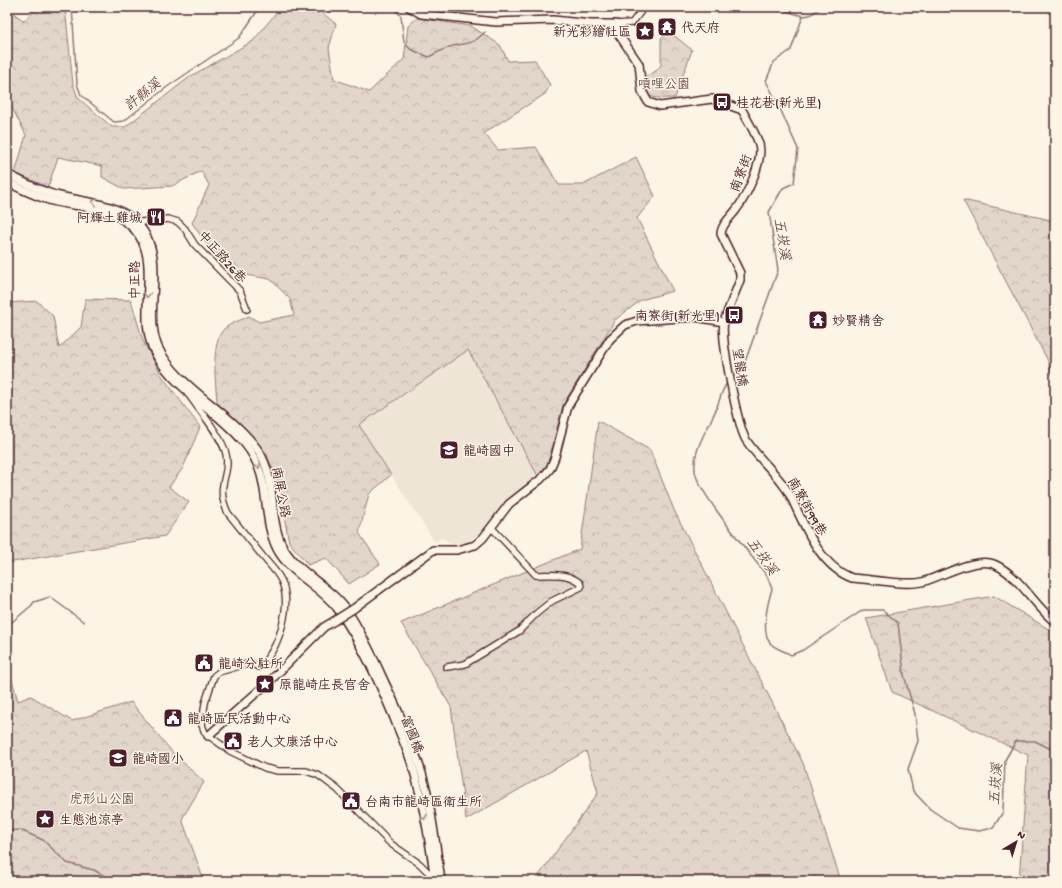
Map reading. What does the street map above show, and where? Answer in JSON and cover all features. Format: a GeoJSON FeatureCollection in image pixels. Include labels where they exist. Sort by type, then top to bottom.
{"type":"FeatureCollection","features":[{"type":"Feature","properties":{"kind":"street"},"geometry":{"type":"LineString","coordinates":[[409,7],[421,14],[496,22],[553,20],[591,24],[632,23],[644,7]]}},
{"type":"Feature","properties":{"kind":"street","name":"南寮街"},"geometry":{"type":"LineString","coordinates":[[616,24],[617,32],[639,64],[642,91],[648,102],[660,106],[706,98],[718,99],[742,110],[759,144],[759,163],[745,197],[721,230],[723,238],[740,273],[740,280],[724,322]]}},
{"type":"Feature","properties":{"kind":"street","name":"中正路"},"geometry":{"type":"LineString","coordinates":[[7,174],[44,192],[111,206],[130,217],[146,251],[148,268],[146,322],[150,342],[159,360],[184,388]]}},
{"type":"Feature","properties":{"kind":"street","name":"中正路"},"geometry":{"type":"LineString","coordinates":[[7,182],[48,199],[119,216],[135,226],[148,240],[153,255],[154,273],[152,312],[156,338],[163,355],[176,371]]}},
{"type":"Feature","properties":{"kind":"street","name":"中正路26巷"},"geometry":{"type":"LineString","coordinates":[[135,226],[141,222],[168,219],[178,222],[185,229],[195,245],[240,291],[247,309]]}},
{"type":"Feature","properties":{"kind":"street"},"geometry":{"type":"LineString","coordinates":[[208,736],[272,679],[324,627],[354,609],[433,550],[456,550],[475,545],[492,527],[509,504],[550,470],[558,447],[568,406],[616,331],[625,325],[637,321],[695,317],[724,322]]}},
{"type":"Feature","properties":{"kind":"street","name":"望龍橋"},"geometry":{"type":"LineString","coordinates":[[724,322],[723,334],[734,404]]}},
{"type":"Feature","properties":{"kind":"street"},"geometry":{"type":"LineString","coordinates":[[176,371],[184,388],[225,450],[226,464],[221,493],[226,509],[280,578],[284,603],[283,626],[271,654],[266,661],[259,666],[250,663],[219,672],[212,680],[206,696],[202,725],[203,731],[230,751],[265,768],[278,771],[306,771],[318,776],[337,789],[391,844],[420,864],[438,880]]}},
{"type":"Feature","properties":{"kind":"street","name":"南屏公路"},"geometry":{"type":"LineString","coordinates":[[176,371],[243,433],[259,452],[269,478],[277,530],[283,546],[292,559],[339,601],[352,624]]}},
{"type":"Feature","properties":{"kind":"street","name":"南屏公路"},"geometry":{"type":"LineString","coordinates":[[184,388],[245,443],[251,452],[263,478],[271,532],[277,548],[288,563],[334,605],[352,624]]}},
{"type":"Feature","properties":{"kind":"street","name":"南寮街99巷"},"geometry":{"type":"LineString","coordinates":[[734,404],[739,426],[746,440],[789,493],[808,534],[830,563],[845,575],[852,578],[921,583],[967,566],[984,562],[997,566],[1017,580],[1055,622]]}},
{"type":"Feature","properties":{"kind":"street"},"geometry":{"type":"LineString","coordinates":[[447,667],[465,664],[519,631],[537,613],[552,601],[581,587],[580,583],[572,577],[563,575],[536,575],[492,527]]}},
{"type":"Feature","properties":{"kind":"street","name":"富國橋"},"geometry":{"type":"LineString","coordinates":[[352,624],[385,698],[413,767],[438,880]]}},
{"type":"Feature","properties":{"kind":"shaded area","name":"龍崎國中"},"geometry":{"type":"Polygon","coordinates":[[[468,350],[538,476],[512,495],[479,535],[465,543],[452,544],[442,538],[435,542],[359,426],[468,350]]]}},
{"type":"Feature","properties":{"kind":"green space"},"geometry":{"type":"Polygon","coordinates":[[[37,7],[65,7],[73,84],[78,98],[112,127],[125,127],[191,76],[253,41],[281,7],[315,7],[336,24],[329,48],[334,79],[369,92],[404,59],[408,26],[417,18],[471,26],[500,45],[508,61],[535,60],[550,85],[545,94],[484,133],[498,150],[536,147],[559,185],[583,185],[636,157],[655,196],[637,218],[673,291],[641,300],[615,320],[563,405],[548,463],[538,476],[468,350],[359,425],[391,475],[369,494],[359,533],[380,564],[349,584],[326,558],[308,565],[289,542],[277,479],[266,453],[247,430],[217,403],[215,354],[220,335],[224,329],[249,316],[259,322],[294,315],[290,299],[270,279],[239,274],[208,246],[192,223],[209,185],[201,171],[172,186],[124,189],[102,177],[102,166],[58,157],[48,187],[15,173],[26,135],[7,98],[7,8],[24,21],[37,7]]]}},
{"type":"Feature","properties":{"kind":"green space","name":"嗊哩公園"},"geometry":{"type":"Polygon","coordinates":[[[671,33],[692,50],[675,98],[652,97],[645,91],[643,78],[656,71],[661,65],[661,38],[671,33]]]}},
{"type":"Feature","properties":{"kind":"green space"},"geometry":{"type":"Polygon","coordinates":[[[963,200],[1055,221],[1055,384],[1048,361],[963,200]]]}},
{"type":"Feature","properties":{"kind":"green space"},"geometry":{"type":"Polygon","coordinates":[[[85,299],[131,300],[143,341],[162,376],[200,427],[183,468],[169,487],[189,502],[165,536],[7,563],[7,303],[37,301],[53,316],[59,348],[81,327],[85,299]]]}},
{"type":"Feature","properties":{"kind":"green space"},"geometry":{"type":"Polygon","coordinates":[[[598,421],[650,450],[674,510],[803,763],[841,881],[535,881],[598,793],[586,751],[466,820],[451,707],[401,623],[580,549],[598,421]]]}},
{"type":"Feature","properties":{"kind":"green space"},"geometry":{"type":"Polygon","coordinates":[[[994,596],[1055,633],[1055,881],[1019,881],[1028,755],[892,692],[866,618],[994,596]]]}},
{"type":"Feature","properties":{"kind":"green space","name":"虎形山公園"},"geometry":{"type":"Polygon","coordinates":[[[7,662],[18,701],[31,696],[72,721],[131,702],[173,753],[204,782],[182,819],[204,881],[7,881],[7,662]]]}},
{"type":"Feature","properties":{"kind":"waterway","name":"許縣溪"},"geometry":{"type":"LineString","coordinates":[[72,7],[77,84],[81,95],[114,122],[124,121],[167,87],[239,38],[260,7]]}},
{"type":"Feature","properties":{"kind":"waterway"},"geometry":{"type":"LineString","coordinates":[[393,7],[401,16],[404,42],[410,49],[429,57],[450,47],[473,41],[485,32]]}},
{"type":"Feature","properties":{"kind":"waterway","name":"許縣溪"},"geometry":{"type":"LineString","coordinates":[[772,7],[803,16],[810,15],[822,7]]}},
{"type":"Feature","properties":{"kind":"waterway","name":"五崁溪"},"geometry":{"type":"LineString","coordinates":[[732,377],[746,359],[778,270],[769,212],[783,188],[794,183],[798,149],[766,81],[774,62],[791,50],[803,16]]}},
{"type":"Feature","properties":{"kind":"waterway","name":"五崁溪"},"geometry":{"type":"LineString","coordinates":[[727,383],[698,449],[695,471],[705,493],[715,508],[767,576],[772,589],[765,625],[766,633],[771,644],[791,655],[803,650],[863,610],[883,610],[898,623],[904,675],[915,714],[918,741],[908,769],[913,791],[930,809],[958,828],[979,831],[993,828],[1003,812],[1005,760],[1016,741],[1035,741],[1055,751]]}},
{"type":"Feature","properties":{"kind":"waterway"},"geometry":{"type":"LineString","coordinates":[[7,622],[12,622],[34,602],[50,597],[84,622]]}},
{"type":"Feature","properties":{"kind":"waterway"},"geometry":{"type":"LineString","coordinates":[[7,831],[20,830],[43,840],[67,863],[94,870],[113,881]]}},
{"type":"Feature","properties":{"kind":"place","name":"代天府"},"geometry":{"type":"Point","coordinates":[667,27]}},
{"type":"Feature","properties":{"kind":"place","name":"新光彩繪社區"},"geometry":{"type":"Point","coordinates":[645,31]}},
{"type":"Feature","properties":{"kind":"place","name":"桂花巷(新光里)"},"geometry":{"type":"Point","coordinates":[722,102]}},
{"type":"Feature","properties":{"kind":"place","name":"阿輝土雞城"},"geometry":{"type":"Point","coordinates":[156,217]}},
{"type":"Feature","properties":{"kind":"place","name":"南寮街(新光里)"},"geometry":{"type":"Point","coordinates":[734,315]}},
{"type":"Feature","properties":{"kind":"place","name":"妙賢精舍"},"geometry":{"type":"Point","coordinates":[818,320]}},
{"type":"Feature","properties":{"kind":"place","name":"龍崎國中"},"geometry":{"type":"Point","coordinates":[449,450]}},
{"type":"Feature","properties":{"kind":"place","name":"龍崎分駐所"},"geometry":{"type":"Point","coordinates":[204,663]}},
{"type":"Feature","properties":{"kind":"place","name":"原龍崎庄長官舍"},"geometry":{"type":"Point","coordinates":[265,684]}},
{"type":"Feature","properties":{"kind":"place","name":"龍崎區民活動中心"},"geometry":{"type":"Point","coordinates":[173,718]}},
{"type":"Feature","properties":{"kind":"place","name":"老人文康活中心"},"geometry":{"type":"Point","coordinates":[233,741]}},
{"type":"Feature","properties":{"kind":"place","name":"龍崎國小"},"geometry":{"type":"Point","coordinates":[118,758]}},
{"type":"Feature","properties":{"kind":"place","name":"台南市龍崎區衛生所"},"geometry":{"type":"Point","coordinates":[351,801]}},
{"type":"Feature","properties":{"kind":"place","name":"生態池涼亭"},"geometry":{"type":"Point","coordinates":[45,819]}}]}
